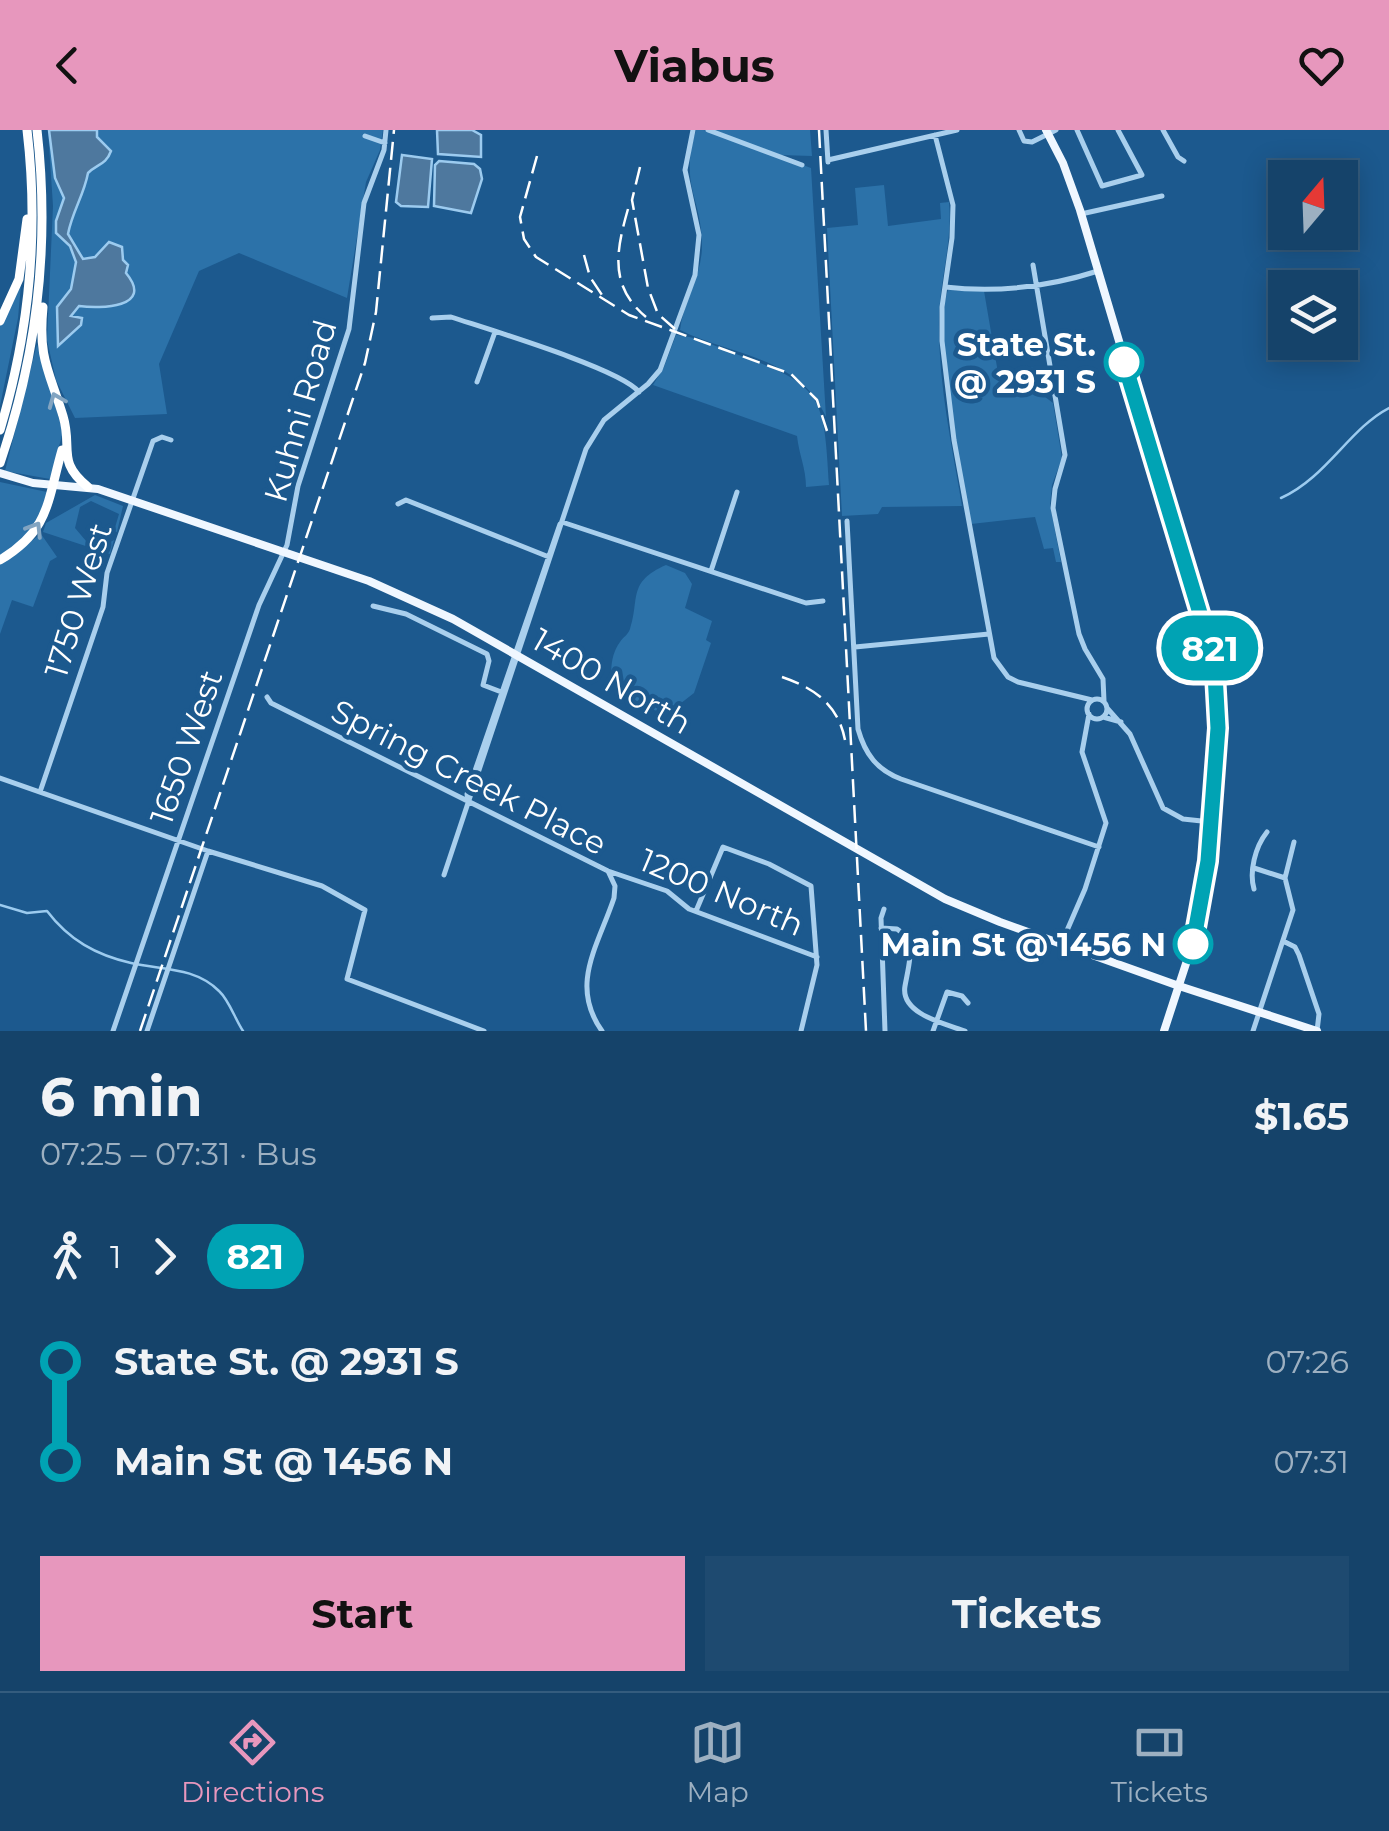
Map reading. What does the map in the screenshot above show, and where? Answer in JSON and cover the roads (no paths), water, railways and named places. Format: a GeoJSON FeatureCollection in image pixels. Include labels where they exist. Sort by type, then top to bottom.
{"type":"FeatureCollection","features":[{"type":"Feature","properties":{"kind":"highway"},"geometry":{"type":"LineString","coordinates":[[0,430],[27,302],[32,197],[27,130]]}},
{"type":"Feature","properties":{"kind":"highway"},"geometry":{"type":"LineString","coordinates":[[37,130],[45,280],[41,349],[46,374],[63,416],[68,466],[88,487]]}},
{"type":"Feature","properties":{"kind":"highway"},"geometry":{"type":"LineString","coordinates":[[0,321],[19,279],[32,197]]}},
{"type":"Feature","properties":{"kind":"highway"},"geometry":{"type":"LineString","coordinates":[[0,463],[29,358],[42,238]]}},
{"type":"Feature","properties":{"kind":"highway"},"geometry":{"type":"LineString","coordinates":[[0,560],[32,538],[45,512],[65,440]]}},
{"type":"Feature","properties":{"kind":"main road"},"geometry":{"type":"LineString","coordinates":[[1050,131],[1081,214],[1210,649],[1218,728],[1202,908],[1164,1031]]}},
{"type":"Feature","properties":{"kind":"main road","name":"1400 North"},"geometry":{"type":"LineString","coordinates":[[0,473],[52,485],[88,487],[132,500],[407,597],[966,908],[1312,1030]]}},
{"type":"Feature","properties":{"kind":"street","name":"Kuhni Road"},"geometry":{"type":"LineString","coordinates":[[284,553],[298,486],[349,329],[364,203],[386,130]]}},
{"type":"Feature","properties":{"kind":"street"},"geometry":{"type":"LineString","coordinates":[[444,875],[592,436],[608,417],[648,384],[668,353],[698,260],[698,230],[685,170],[693,130]]}},
{"type":"Feature","properties":{"kind":"street"},"geometry":{"type":"LineString","coordinates":[[708,130],[802,165]]}},
{"type":"Feature","properties":{"kind":"street"},"geometry":{"type":"LineString","coordinates":[[826,130],[828,162],[957,130]]}},
{"type":"Feature","properties":{"kind":"street"},"geometry":{"type":"LineString","coordinates":[[1019,130],[1024,141],[1030,142],[1050,131]]}},
{"type":"Feature","properties":{"kind":"street"},"geometry":{"type":"LineString","coordinates":[[1078,130],[1100,186],[1142,175],[1118,130]]}},
{"type":"Feature","properties":{"kind":"street"},"geometry":{"type":"LineString","coordinates":[[1163,130],[1184,161]]}},
{"type":"Feature","properties":{"kind":"street"},"geometry":{"type":"LineString","coordinates":[[365,136],[384,143]]}},
{"type":"Feature","properties":{"kind":"street"},"geometry":{"type":"LineString","coordinates":[[935,136],[952,205],[942,341],[946,384],[972,552],[994,658],[1008,677],[1106,705],[1121,722],[1163,808],[1183,819],[1211,822]]}},
{"type":"Feature","properties":{"kind":"street"},"geometry":{"type":"LineString","coordinates":[[1081,214],[1162,196]]}},
{"type":"Feature","properties":{"kind":"street"},"geometry":{"type":"LineString","coordinates":[[1033,265],[1065,455],[1053,508],[1082,641],[1102,675],[1106,705],[1085,736]]}},
{"type":"Feature","properties":{"kind":"street"},"geometry":{"type":"LineString","coordinates":[[944,287],[995,290],[1098,271]]}},
{"type":"Feature","properties":{"kind":"street"},"geometry":{"type":"LineString","coordinates":[[432,318],[451,317],[496,332],[626,379],[639,392]]}},
{"type":"Feature","properties":{"kind":"street"},"geometry":{"type":"LineString","coordinates":[[477,382],[496,332]]}},
{"type":"Feature","properties":{"kind":"street","name":"1750 West"},"geometry":{"type":"LineString","coordinates":[[40,792],[103,606],[108,573],[152,440],[171,440]]}},
{"type":"Feature","properties":{"kind":"street"},"geometry":{"type":"LineString","coordinates":[[711,571],[736,492]]}},
{"type":"Feature","properties":{"kind":"street"},"geometry":{"type":"LineString","coordinates":[[398,504],[406,500],[550,557]]}},
{"type":"Feature","properties":{"kind":"street"},"geometry":{"type":"LineString","coordinates":[[847,521],[858,729],[876,765],[901,780],[1100,848]]}},
{"type":"Feature","properties":{"kind":"street"},"geometry":{"type":"LineString","coordinates":[[562,522],[806,603],[823,601]]}},
{"type":"Feature","properties":{"kind":"street","name":"1650 West"},"geometry":{"type":"LineString","coordinates":[[113,1031],[259,605],[284,553]]}},
{"type":"Feature","properties":{"kind":"street"},"geometry":{"type":"LineString","coordinates":[[373,606],[406,614],[487,654],[484,684],[504,693]]}},
{"type":"Feature","properties":{"kind":"street"},"geometry":{"type":"LineString","coordinates":[[855,647],[990,634]]}},
{"type":"Feature","properties":{"kind":"street"},"geometry":{"type":"LineString","coordinates":[[1061,943],[1100,848],[1106,822],[1082,752],[1088,713],[1103,687]]}},
{"type":"Feature","properties":{"kind":"street","name":"Spring Creek Place"},"geometry":{"type":"LineString","coordinates":[[267,697],[279,707],[608,870],[615,886],[614,898],[584,991],[592,1018],[602,1031]]}},
{"type":"Feature","properties":{"kind":"street"},"geometry":{"type":"LineString","coordinates":[[1073,698],[1088,713],[1121,722]]}},
{"type":"Feature","properties":{"kind":"street"},"geometry":{"type":"LineString","coordinates":[[0,778],[208,851],[322,886],[364,908],[366,918],[346,979],[484,1031]]}},
{"type":"Feature","properties":{"kind":"street"},"geometry":{"type":"LineString","coordinates":[[1254,889],[1253,868],[1267,832]]}},
{"type":"Feature","properties":{"kind":"street"},"geometry":{"type":"LineString","coordinates":[[1253,1031],[1293,910],[1285,878],[1294,842]]}},
{"type":"Feature","properties":{"kind":"street"},"geometry":{"type":"LineString","coordinates":[[696,911],[723,847],[788,872],[811,886],[817,957],[801,1031]]}},
{"type":"Feature","properties":{"kind":"street"},"geometry":{"type":"LineString","coordinates":[[147,1031],[208,851]]}},
{"type":"Feature","properties":{"kind":"street"},"geometry":{"type":"LineString","coordinates":[[1253,868],[1285,878]]}},
{"type":"Feature","properties":{"kind":"street","name":"1200 North"},"geometry":{"type":"LineString","coordinates":[[608,870],[667,891],[696,911],[817,957]]}},
{"type":"Feature","properties":{"kind":"street"},"geometry":{"type":"LineString","coordinates":[[884,909],[881,928],[885,1031]]}},
{"type":"Feature","properties":{"kind":"street"},"geometry":{"type":"LineString","coordinates":[[881,928],[892,927],[907,935],[911,960],[904,994],[919,1012],[965,1031]]}},
{"type":"Feature","properties":{"kind":"street"},"geometry":{"type":"LineString","coordinates":[[1283,941],[1295,947],[1299,955],[1319,1014],[1312,1030]]}},
{"type":"Feature","properties":{"kind":"street"},"geometry":{"type":"LineString","coordinates":[[933,1031],[948,992],[962,996],[968,1003]]}},
{"type":"Feature","properties":{"kind":"waterway"},"geometry":{"type":"LineString","coordinates":[[1281,498],[1311,478],[1362,428],[1389,408]]}},
{"type":"Feature","properties":{"kind":"waterway"},"geometry":{"type":"LineString","coordinates":[[0,905],[27,913],[47,911],[74,938],[106,956],[199,977],[223,995],[243,1031]]}},
{"type":"Feature","properties":{"kind":"railway"},"geometry":{"type":"LineString","coordinates":[[140,1031],[365,363],[376,312],[394,130]]}},
{"type":"Feature","properties":{"kind":"railway"},"geometry":{"type":"LineString","coordinates":[[819,130],[866,1031]]}},
{"type":"Feature","properties":{"kind":"railway"},"geometry":{"type":"LineString","coordinates":[[537,156],[520,217],[524,239],[536,257],[629,315],[791,374],[817,400],[827,431]]}},
{"type":"Feature","properties":{"kind":"railway"},"geometry":{"type":"LineString","coordinates":[[640,167],[632,200],[648,288],[658,314],[675,329]]}},
{"type":"Feature","properties":{"kind":"railway"},"geometry":{"type":"LineString","coordinates":[[628,209],[619,253],[621,280],[634,305],[646,317]]}},
{"type":"Feature","properties":{"kind":"railway"},"geometry":{"type":"LineString","coordinates":[[584,255],[590,277],[602,295]]}},
{"type":"Feature","properties":{"kind":"railway"},"geometry":{"type":"LineString","coordinates":[[782,677],[823,699],[837,717],[845,740]]}},
{"type":"Feature","properties":{"kind":"place","name":"State St. @ 2931 S"},"geometry":{"type":"Point","coordinates":[1124,362]}},
{"type":"Feature","properties":{"kind":"place","name":"Main St @ 1456 N"},"geometry":{"type":"Point","coordinates":[1193,944]}}]}
